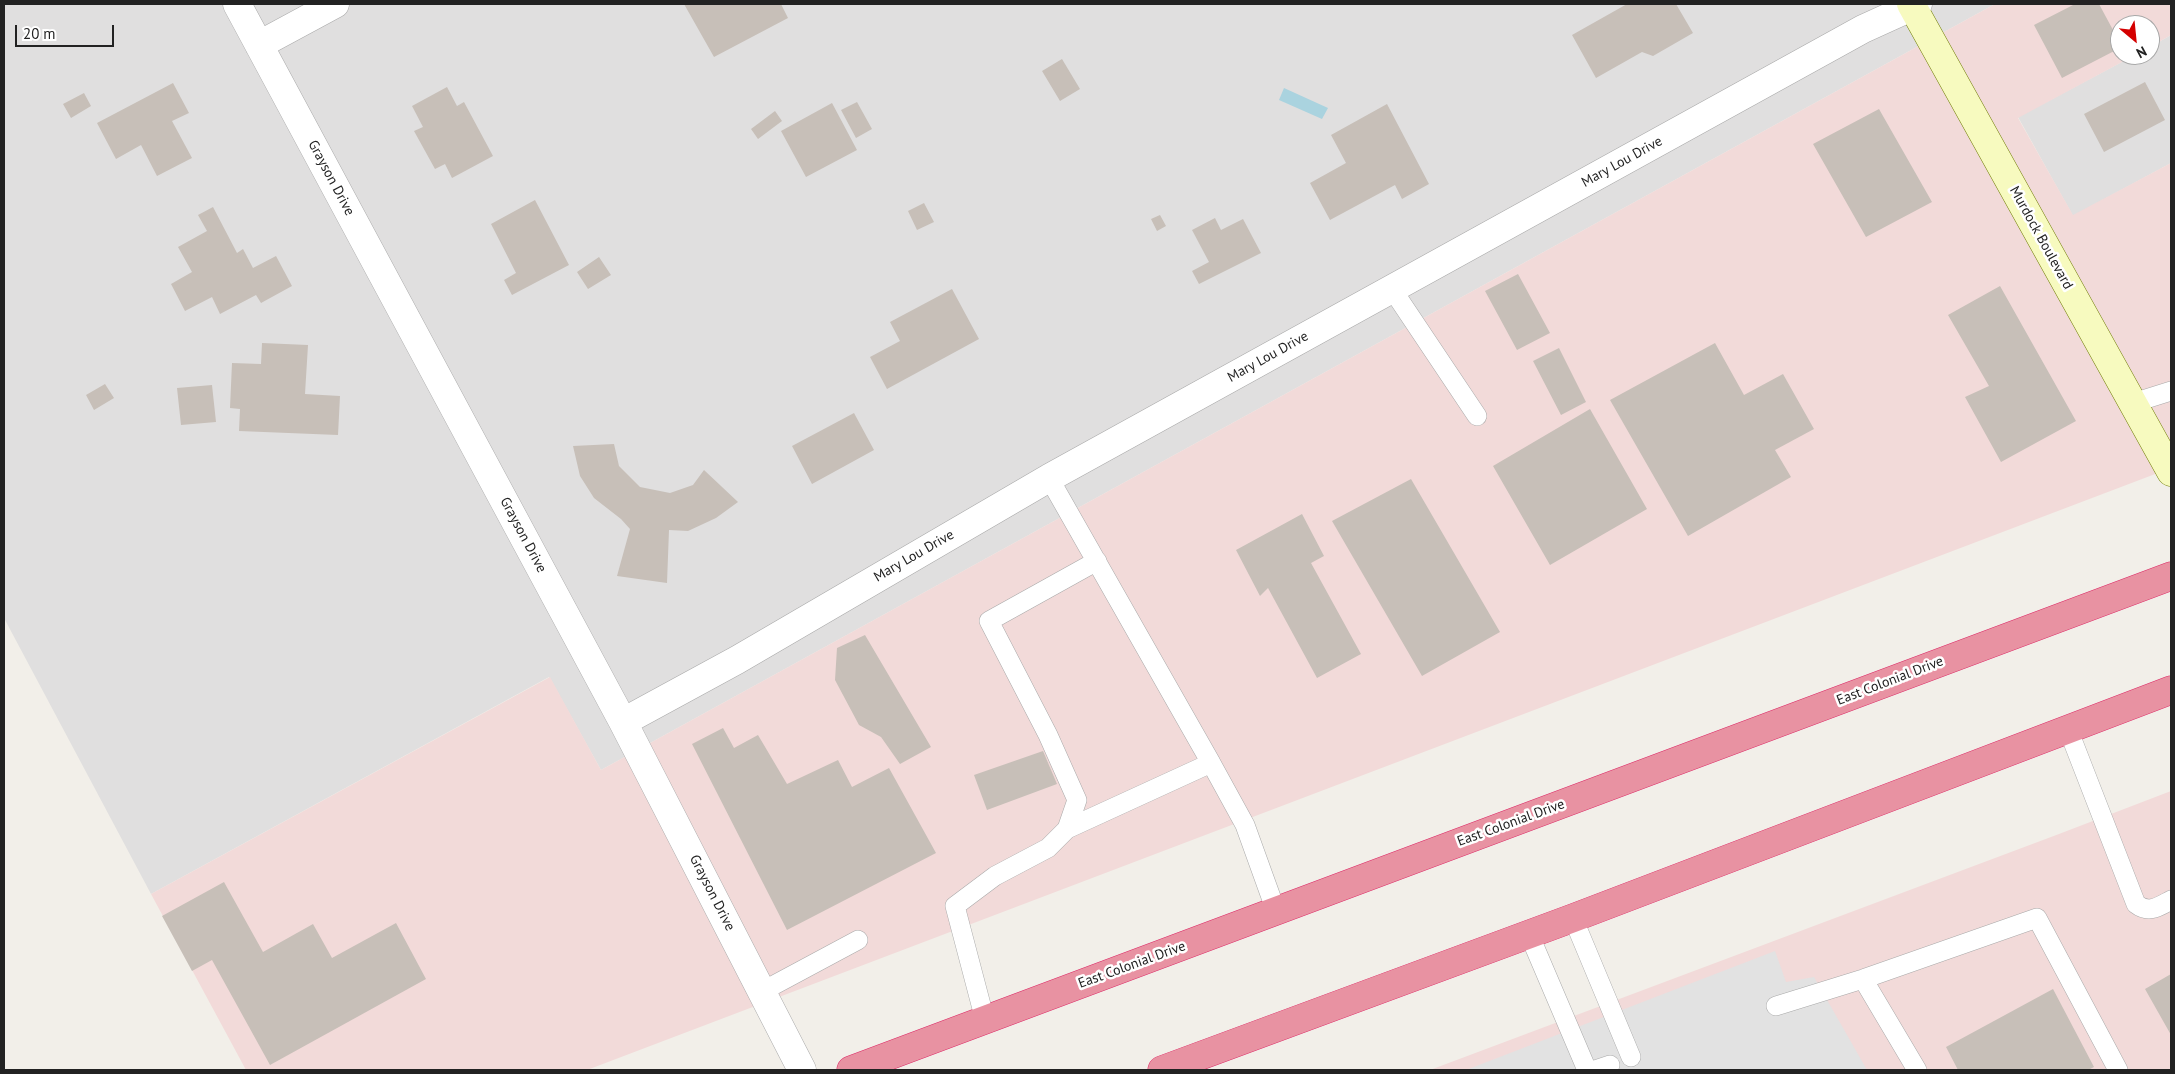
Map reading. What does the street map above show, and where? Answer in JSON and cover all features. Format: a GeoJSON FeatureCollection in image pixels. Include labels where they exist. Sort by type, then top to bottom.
{"type":"FeatureCollection","features":[{"type":"Feature","properties":{"kind":"highway","name":"East Colonial Drive"},"geometry":{"type":"LineString","coordinates":[[851,1070],[2171,576]]}},
{"type":"Feature","properties":{"kind":"highway"},"geometry":{"type":"LineString","coordinates":[[1162,1070],[1573,918],[2171,690]]}},
{"type":"Feature","properties":{"kind":"highway"},"geometry":{"type":"LineString","coordinates":[[900,1070],[938,1038]]}},
{"type":"Feature","properties":{"kind":"street","name":"Grayson Drive"},"geometry":{"type":"LineString","coordinates":[[237,4],[623,722],[802,1070]]}},
{"type":"Feature","properties":{"kind":"street"},"geometry":{"type":"LineString","coordinates":[[259,45],[335,4]]}},
{"type":"Feature","properties":{"kind":"street","name":"Mary Lou Drive"},"geometry":{"type":"LineString","coordinates":[[623,722],[737,660],[1049,478],[1863,29],[1914,5]]}},
{"type":"Feature","properties":{"kind":"street","name":"Murdock Boulevard"},"geometry":{"type":"LineString","coordinates":[[1914,5],[2171,472]]}},
{"type":"Feature","properties":{"kind":"lane"},"geometry":{"type":"LineString","coordinates":[[1392,289],[1477,416]]}},
{"type":"Feature","properties":{"kind":"lane"},"geometry":{"type":"LineString","coordinates":[[2133,403],[2171,390]]}},
{"type":"Feature","properties":{"kind":"lane"},"geometry":{"type":"LineString","coordinates":[[1049,478],[1245,825],[1276,911]]}},
{"type":"Feature","properties":{"kind":"lane"},"geometry":{"type":"LineString","coordinates":[[1067,829],[1077,800],[1048,735],[989,622],[1096,561]]}},
{"type":"Feature","properties":{"kind":"lane"},"geometry":{"type":"LineString","coordinates":[[2068,729],[2136,904],[2142,909],[2153,910],[2171,900]]}},
{"type":"Feature","properties":{"kind":"lane"},"geometry":{"type":"LineString","coordinates":[[986,1020],[955,906],[995,876],[1048,848],[1067,829],[1211,763]]}},
{"type":"Feature","properties":{"kind":"lane"},"geometry":{"type":"LineString","coordinates":[[1573,918],[1632,1057]]}},
{"type":"Feature","properties":{"kind":"lane"},"geometry":{"type":"LineString","coordinates":[[1776,1006],[1863,979],[2037,918],[2118,1070]]}},
{"type":"Feature","properties":{"kind":"lane"},"geometry":{"type":"LineString","coordinates":[[1529,934],[1587,1070]]}},
{"type":"Feature","properties":{"kind":"lane"},"geometry":{"type":"LineString","coordinates":[[762,992],[858,940]]}},
{"type":"Feature","properties":{"kind":"lane"},"geometry":{"type":"LineString","coordinates":[[1863,979],[1917,1070]]}},
{"type":"Feature","properties":{"kind":"shaded area"},"geometry":{"type":"Polygon","coordinates":[[[4,4],[1995,4],[601,770],[549,677],[151,894],[4,618],[4,4]]]}},
{"type":"Feature","properties":{"kind":"shaded area"},"geometry":{"type":"Polygon","coordinates":[[[1995,4],[2171,4],[2171,35],[2160,41],[2160,15],[2110,15],[2110,65],[2116,65],[2018,118],[2073,215],[2171,163],[2171,468],[587,1070],[246,1070],[151,894],[550,677],[601,770],[1995,4]]]}},
{"type":"Feature","properties":{"kind":"shaded area"},"geometry":{"type":"Polygon","coordinates":[[[2171,35],[2171,163],[2073,216],[2018,117],[2116,65],[2160,65],[2160,41],[2171,35]]]}},
{"type":"Feature","properties":{"kind":"shaded area"},"geometry":{"type":"Polygon","coordinates":[[[2171,791],[2171,1070],[1430,1070],[2059,834],[2171,791]]]}},
{"type":"Feature","properties":{"kind":"shaded area"},"geometry":{"type":"Polygon","coordinates":[[[1775,951],[1786,982],[1814,977],[1867,1070],[1466,1070],[1775,951]]]}},
{"type":"Feature","properties":{"kind":"water"},"geometry":{"type":"Polygon","coordinates":[[[1284,88],[1328,108],[1322,119],[1279,100],[1284,88]]]}},
{"type":"Feature","properties":{"kind":"building"},"geometry":{"type":"Polygon","coordinates":[[[684,4],[781,4],[788,18],[714,57],[684,4]]]}},
{"type":"Feature","properties":{"kind":"building"},"geometry":{"type":"Polygon","coordinates":[[[1627,4],[1676,4],[1693,33],[1653,56],[1642,52],[1596,78],[1572,35],[1627,4]]]}},
{"type":"Feature","properties":{"kind":"building"},"geometry":{"type":"Polygon","coordinates":[[[2075,4],[2099,4],[2110,24],[2110,53],[2062,78],[2034,25],[2075,4]]]}},
{"type":"Feature","properties":{"kind":"building"},"geometry":{"type":"Polygon","coordinates":[[[1062,59],[1080,89],[1060,101],[1042,71],[1062,59]]]}},
{"type":"Feature","properties":{"kind":"building"},"geometry":{"type":"Polygon","coordinates":[[[2145,82],[2165,120],[2104,152],[2084,114],[2145,82]]]}},
{"type":"Feature","properties":{"kind":"building"},"geometry":{"type":"Polygon","coordinates":[[[173,83],[189,113],[172,121],[192,158],[157,176],[141,145],[116,159],[97,123],[173,83]]]}},
{"type":"Feature","properties":{"kind":"building"},"geometry":{"type":"Polygon","coordinates":[[[447,87],[457,106],[464,102],[493,156],[452,178],[445,164],[435,169],[414,131],[423,127],[412,106],[447,87]]]}},
{"type":"Feature","properties":{"kind":"building"},"geometry":{"type":"Polygon","coordinates":[[[84,93],[91,106],[71,118],[63,104],[84,93]]]}},
{"type":"Feature","properties":{"kind":"building"},"geometry":{"type":"Polygon","coordinates":[[[857,102],[872,129],[856,138],[841,110],[857,102]]]}},
{"type":"Feature","properties":{"kind":"building"},"geometry":{"type":"Polygon","coordinates":[[[832,103],[857,150],[806,177],[781,131],[832,103]]]}},
{"type":"Feature","properties":{"kind":"building"},"geometry":{"type":"Polygon","coordinates":[[[1387,104],[1429,184],[1402,199],[1395,185],[1330,220],[1310,183],[1346,163],[1331,135],[1387,104]]]}},
{"type":"Feature","properties":{"kind":"building"},"geometry":{"type":"Polygon","coordinates":[[[1879,109],[1932,202],[1866,237],[1813,144],[1879,109]]]}},
{"type":"Feature","properties":{"kind":"building"},"geometry":{"type":"Polygon","coordinates":[[[775,111],[782,121],[758,139],[751,129],[775,111]]]}},
{"type":"Feature","properties":{"kind":"building"},"geometry":{"type":"Polygon","coordinates":[[[535,200],[569,265],[512,295],[504,280],[516,273],[491,224],[535,200]]]}},
{"type":"Feature","properties":{"kind":"building"},"geometry":{"type":"Polygon","coordinates":[[[924,203],[934,222],[917,230],[908,211],[924,203]]]}},
{"type":"Feature","properties":{"kind":"building"},"geometry":{"type":"Polygon","coordinates":[[[213,207],[237,253],[243,249],[253,268],[276,256],[292,286],[261,303],[256,295],[220,314],[212,297],[185,311],[171,284],[192,272],[178,247],[207,231],[198,215],[213,207]]]}},
{"type":"Feature","properties":{"kind":"building"},"geometry":{"type":"Polygon","coordinates":[[[1160,215],[1166,226],[1157,231],[1151,219],[1160,215]]]}},
{"type":"Feature","properties":{"kind":"building"},"geometry":{"type":"Polygon","coordinates":[[[1215,218],[1221,230],[1243,219],[1261,253],[1199,284],[1192,271],[1209,262],[1192,230],[1215,218]]]}},
{"type":"Feature","properties":{"kind":"building"},"geometry":{"type":"Polygon","coordinates":[[[599,257],[611,275],[588,289],[577,272],[599,257]]]}},
{"type":"Feature","properties":{"kind":"building"},"geometry":{"type":"Polygon","coordinates":[[[1518,274],[1550,333],[1517,350],[1485,291],[1518,274]]]}},
{"type":"Feature","properties":{"kind":"building"},"geometry":{"type":"Polygon","coordinates":[[[2000,286],[2076,421],[2001,462],[1965,397],[1989,386],[1948,315],[2000,286]]]}},
{"type":"Feature","properties":{"kind":"building"},"geometry":{"type":"Polygon","coordinates":[[[952,289],[979,339],[887,389],[870,357],[900,341],[890,322],[952,289]]]}},
{"type":"Feature","properties":{"kind":"building"},"geometry":{"type":"Polygon","coordinates":[[[262,343],[308,345],[305,394],[340,396],[338,435],[239,431],[240,409],[230,408],[232,363],[261,364],[262,343]]]}},
{"type":"Feature","properties":{"kind":"building"},"geometry":{"type":"Polygon","coordinates":[[[1715,343],[1744,395],[1783,374],[1814,429],[1775,450],[1791,477],[1688,536],[1610,400],[1715,343]]]}},
{"type":"Feature","properties":{"kind":"building"},"geometry":{"type":"Polygon","coordinates":[[[1559,348],[1586,402],[1561,415],[1533,361],[1559,348]]]}},
{"type":"Feature","properties":{"kind":"building"},"geometry":{"type":"Polygon","coordinates":[[[105,384],[114,398],[94,410],[86,395],[105,384]]]}},
{"type":"Feature","properties":{"kind":"building"},"geometry":{"type":"Polygon","coordinates":[[[212,385],[216,422],[181,425],[177,388],[212,385]]]}},
{"type":"Feature","properties":{"kind":"building"},"geometry":{"type":"Polygon","coordinates":[[[1590,409],[1647,509],[1550,565],[1493,466],[1590,409]]]}},
{"type":"Feature","properties":{"kind":"building"},"geometry":{"type":"Polygon","coordinates":[[[854,413],[874,450],[812,484],[792,446],[854,413]]]}},
{"type":"Feature","properties":{"kind":"building"},"geometry":{"type":"Polygon","coordinates":[[[614,444],[619,466],[640,487],[670,493],[693,485],[704,470],[738,502],[716,518],[688,531],[669,530],[667,583],[617,576],[630,529],[621,519],[594,498],[580,476],[573,446],[614,444]]]}},
{"type":"Feature","properties":{"kind":"building"},"geometry":{"type":"Polygon","coordinates":[[[1411,479],[1500,632],[1422,676],[1332,521],[1411,479]]]}},
{"type":"Feature","properties":{"kind":"building"},"geometry":{"type":"Polygon","coordinates":[[[1302,514],[1324,556],[1311,563],[1361,654],[1317,678],[1268,588],[1260,596],[1236,550],[1302,514]]]}},
{"type":"Feature","properties":{"kind":"building"},"geometry":{"type":"Polygon","coordinates":[[[865,635],[931,747],[900,764],[881,737],[859,725],[835,680],[837,648],[865,635]]]}},
{"type":"Feature","properties":{"kind":"building"},"geometry":{"type":"Polygon","coordinates":[[[723,728],[734,748],[758,735],[787,784],[838,760],[852,787],[889,768],[936,853],[787,930],[692,744],[723,728]]]}},
{"type":"Feature","properties":{"kind":"building"},"geometry":{"type":"Polygon","coordinates":[[[1043,751],[1057,784],[987,810],[974,775],[1043,751]]]}},
{"type":"Feature","properties":{"kind":"building"},"geometry":{"type":"Polygon","coordinates":[[[224,882],[263,952],[313,924],[332,958],[396,923],[426,979],[270,1065],[212,960],[192,971],[162,916],[224,882]]]}},
{"type":"Feature","properties":{"kind":"building"},"geometry":{"type":"Polygon","coordinates":[[[2171,974],[2171,1035],[2145,989],[2171,974]]]}},
{"type":"Feature","properties":{"kind":"building"},"geometry":{"type":"Polygon","coordinates":[[[2053,989],[2094,1067],[2088,1070],[1958,1070],[1946,1047],[2053,989]]]}}]}
